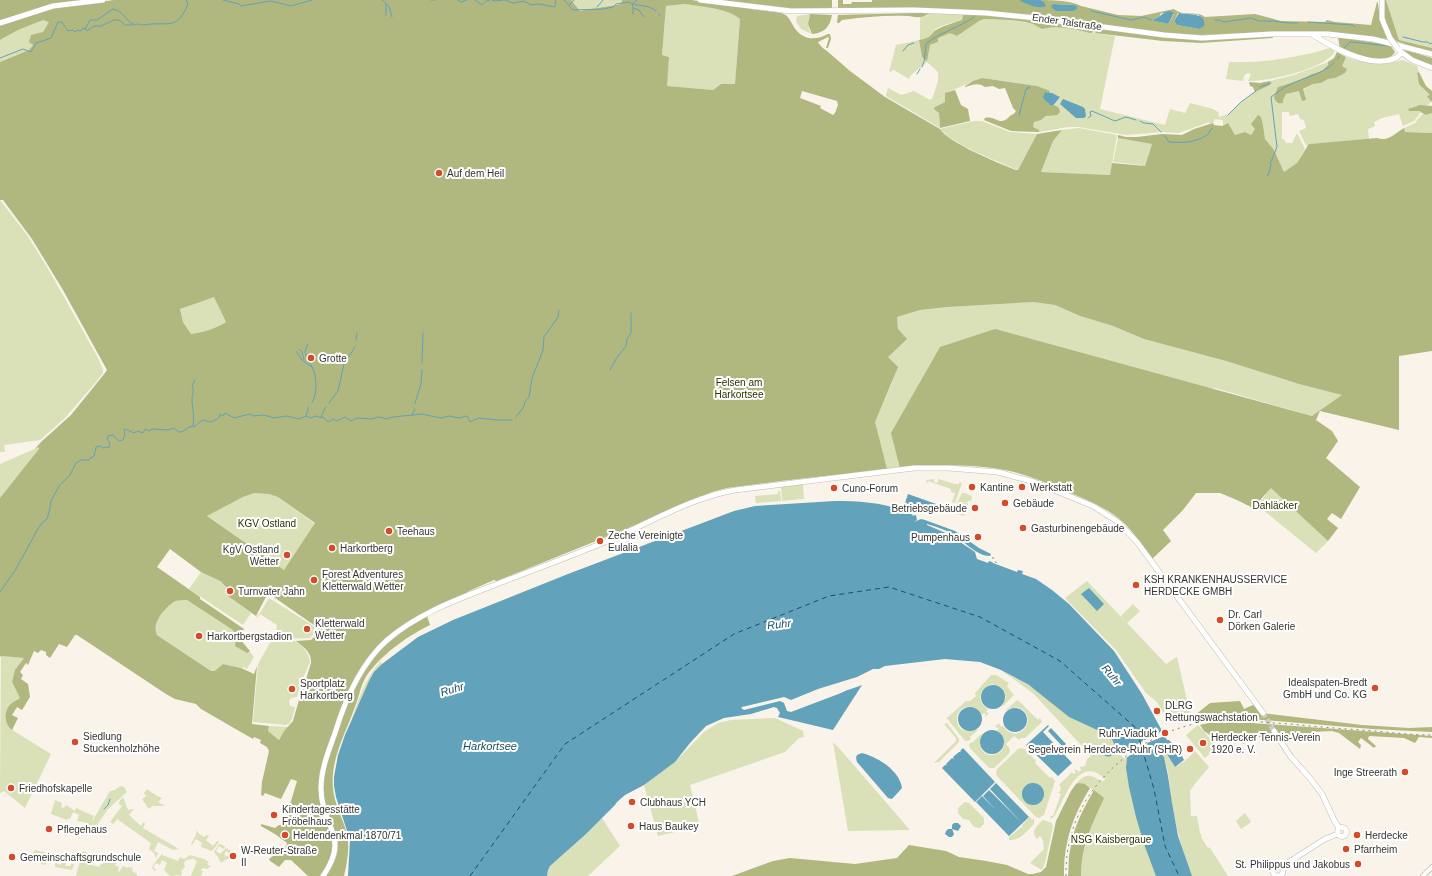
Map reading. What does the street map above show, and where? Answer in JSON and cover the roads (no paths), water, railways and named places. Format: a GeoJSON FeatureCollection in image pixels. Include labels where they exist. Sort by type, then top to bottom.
{"type":"FeatureCollection","features":[{"type":"Feature","properties":{"kind":"main road"},"geometry":{"type":"LineString","coordinates":[[0,23],[53,6],[103,0]]}},
{"type":"Feature","properties":{"kind":"main road","name":"Ender Talstraße"},"geometry":{"type":"LineString","coordinates":[[700,0],[791,11],[914,10],[986,13],[1164,35],[1194,37],[1328,34],[1373,39],[1432,54]]}},
{"type":"Feature","properties":{"kind":"main road"},"geometry":{"type":"LineString","coordinates":[[1382,0],[1382,18],[1390,38],[1400,51],[1412,60],[1432,68]]}},
{"type":"Feature","properties":{"kind":"main road"},"geometry":{"type":"LineString","coordinates":[[1311,34],[1336,49],[1364,59],[1380,61],[1392,60],[1398,57],[1400,51]]}},
{"type":"Feature","properties":{"kind":"main road"},"geometry":{"type":"LineString","coordinates":[[1328,34],[1329,40],[1336,49]]}},
{"type":"Feature","properties":{"kind":"main road"},"geometry":{"type":"LineString","coordinates":[[323,876],[332,861],[336,846],[323,808],[321,780],[339,720],[359,676],[373,656],[386,642],[414,621],[456,600],[604,542],[692,502],[717,494],[749,488],[901,470],[936,468],[990,471],[1007,474],[1034,482],[1093,506],[1110,516],[1126,529],[1264,713]]}},
{"type":"Feature","properties":{"kind":"main road"},"geometry":{"type":"LineString","coordinates":[[1274,731],[1291,757],[1322,794],[1338,831],[1325,839],[1282,873]]}},
{"type":"Feature","properties":{"kind":"street"},"geometry":{"type":"LineString","coordinates":[[1424,876],[1432,867]]}},
{"type":"Feature","properties":{"kind":"water"},"geometry":{"type":"Polygon","coordinates":[[[1019,0],[1040,0],[1044,2],[1046,6],[1036,7],[1019,0]]]}},
{"type":"Feature","properties":{"kind":"water"},"geometry":{"type":"Polygon","coordinates":[[[1054,4],[1075,5],[1077,6],[1077,9],[1073,11],[1056,11],[1051,7],[1054,4]]]}},
{"type":"Feature","properties":{"kind":"water"},"geometry":{"type":"Polygon","coordinates":[[[1170,11],[1174,13],[1168,24],[1151,20],[1164,13],[1170,11]]]}},
{"type":"Feature","properties":{"kind":"water"},"geometry":{"type":"Polygon","coordinates":[[[1179,13],[1200,16],[1203,18],[1204,26],[1199,29],[1177,25],[1174,21],[1179,13]]]}},
{"type":"Feature","properties":{"kind":"water"},"geometry":{"type":"Polygon","coordinates":[[[1045,92],[1052,93],[1060,97],[1053,106],[1043,98],[1045,92]]]}},
{"type":"Feature","properties":{"kind":"water"},"geometry":{"type":"Polygon","coordinates":[[[1063,99],[1083,107],[1085,109],[1086,116],[1084,118],[1076,118],[1060,104],[1063,99]]]}},
{"type":"Feature","properties":{"kind":"water"},"geometry":{"type":"Polygon","coordinates":[[[908,494],[939,505],[936,514],[905,503],[908,494]]]}},
{"type":"Feature","properties":{"kind":"water","name":"Harkortsee"},"geometry":{"type":"Polygon","coordinates":[[[835,501],[865,502],[886,505],[904,511],[913,515],[912,516],[916,515],[917,520],[914,522],[921,519],[955,531],[979,548],[991,554],[990,556],[980,554],[954,535],[938,527],[927,524],[948,534],[975,552],[977,559],[988,563],[989,561],[1017,572],[1018,570],[1023,571],[1022,574],[1036,579],[1069,604],[1114,651],[1142,694],[1167,740],[1169,740],[1180,752],[1184,760],[1175,767],[1165,751],[1161,751],[1164,757],[1168,776],[1178,836],[1192,876],[1156,876],[1136,817],[1126,768],[1127,759],[1117,751],[1112,739],[1106,734],[1069,717],[1029,685],[1001,670],[980,662],[945,659],[885,666],[879,669],[873,669],[857,677],[818,689],[791,700],[784,697],[741,708],[744,710],[780,701],[784,703],[787,711],[791,712],[862,685],[833,730],[778,717],[780,713],[777,708],[774,707],[751,714],[724,718],[706,726],[675,762],[644,785],[625,795],[617,802],[586,834],[550,866],[547,876],[348,876],[350,840],[336,797],[334,777],[338,755],[345,735],[369,681],[374,672],[382,664],[418,637],[453,620],[568,574],[734,511],[755,506],[835,501]]]}},
{"type":"Feature","properties":{"kind":"water"},"geometry":{"type":"Polygon","coordinates":[[[1089,588],[1104,604],[1097,611],[1081,594],[1089,588]]]}},
{"type":"Feature","properties":{"kind":"water"},"geometry":{"type":"Polygon","coordinates":[[[993,685],[998,686],[1004,692],[1004,702],[998,708],[993,709],[988,708],[982,702],[981,697],[982,692],[988,686],[993,685]]]}},
{"type":"Feature","properties":{"kind":"water"},"geometry":{"type":"Polygon","coordinates":[[[970,707],[978,711],[982,719],[978,727],[970,731],[962,727],[958,719],[962,711],[970,707]]]}},
{"type":"Feature","properties":{"kind":"water"},"geometry":{"type":"Polygon","coordinates":[[[1015,708],[1023,712],[1027,720],[1023,728],[1015,732],[1007,728],[1003,720],[1007,712],[1015,708]]]}},
{"type":"Feature","properties":{"kind":"water"},"geometry":{"type":"Polygon","coordinates":[[[1048,725],[1049,726],[1043,732],[1072,763],[1058,776],[1026,745],[1048,725]]]}},
{"type":"Feature","properties":{"kind":"water"},"geometry":{"type":"Polygon","coordinates":[[[1051,728],[1066,744],[1063,747],[1048,731],[1051,728]]]}},
{"type":"Feature","properties":{"kind":"water"},"geometry":{"type":"Polygon","coordinates":[[[992,730],[997,731],[1003,737],[1003,747],[997,753],[992,754],[987,753],[981,747],[980,742],[981,737],[987,731],[992,730]]]}},
{"type":"Feature","properties":{"kind":"water"},"geometry":{"type":"Polygon","coordinates":[[[1108,745],[1112,747],[1114,751],[1112,755],[1108,757],[1104,755],[1102,751],[1104,747],[1108,745]]]}},
{"type":"Feature","properties":{"kind":"water"},"geometry":{"type":"Polygon","coordinates":[[[963,748],[995,782],[975,802],[942,768],[947,765],[946,764],[952,758],[954,759],[953,757],[961,752],[960,751],[963,748]]]}},
{"type":"Feature","properties":{"kind":"water"},"geometry":{"type":"Polygon","coordinates":[[[862,753],[881,761],[897,776],[902,788],[892,799],[888,798],[857,762],[857,755],[862,753]]]}},
{"type":"Feature","properties":{"kind":"water"},"geometry":{"type":"Polygon","coordinates":[[[996,783],[1029,817],[1009,836],[976,802],[982,796],[995,809],[983,796],[989,790],[1021,822],[990,789],[996,783]]]}},
{"type":"Feature","properties":{"kind":"water"},"geometry":{"type":"Polygon","coordinates":[[[1033,783],[1041,786],[1044,794],[1041,802],[1033,805],[1025,802],[1022,794],[1025,786],[1033,783]]]}},
{"type":"Feature","properties":{"kind":"water"},"geometry":{"type":"Polygon","coordinates":[[[954,823],[958,823],[961,826],[958,831],[952,829],[952,825],[954,823]]]}},
{"type":"Feature","properties":{"kind":"water"},"geometry":{"type":"Polygon","coordinates":[[[948,829],[952,829],[954,834],[952,837],[945,834],[948,829]]]}},
{"type":"Feature","properties":{"kind":"waterway"},"geometry":{"type":"LineString","coordinates":[[0,58],[23,49],[31,52],[36,43],[51,38],[58,22],[62,22],[68,31],[81,31],[83,28],[85,29],[90,20],[97,20],[113,9],[120,12],[129,22],[135,25],[174,23],[184,12],[188,4],[186,0]]}},
{"type":"Feature","properties":{"kind":"waterway"},"geometry":{"type":"LineString","coordinates":[[223,0],[239,4],[241,6],[271,1],[291,6],[312,0]]}},
{"type":"Feature","properties":{"kind":"waterway"},"geometry":{"type":"LineString","coordinates":[[382,0],[389,6],[392,17]]}},
{"type":"Feature","properties":{"kind":"waterway"},"geometry":{"type":"LineString","coordinates":[[458,0],[461,2],[467,0]]}},
{"type":"Feature","properties":{"kind":"waterway"},"geometry":{"type":"LineString","coordinates":[[475,0],[482,5],[486,1],[490,0]]}},
{"type":"Feature","properties":{"kind":"waterway"},"geometry":{"type":"LineString","coordinates":[[492,0],[503,0]]}},
{"type":"Feature","properties":{"kind":"waterway"},"geometry":{"type":"LineString","coordinates":[[505,0],[513,3],[524,1],[531,5],[539,4],[555,7],[556,0]]}},
{"type":"Feature","properties":{"kind":"waterway"},"geometry":{"type":"LineString","coordinates":[[564,0],[573,10],[603,9],[613,7],[616,4],[629,2],[636,5],[650,7],[656,11]]}},
{"type":"Feature","properties":{"kind":"waterway"},"geometry":{"type":"LineString","coordinates":[[569,5],[574,0]]}},
{"type":"Feature","properties":{"kind":"waterway"},"geometry":{"type":"LineString","coordinates":[[597,7],[603,0]]}},
{"type":"Feature","properties":{"kind":"waterway"},"geometry":{"type":"LineString","coordinates":[[637,0],[632,4],[633,8],[639,10],[644,17]]}},
{"type":"Feature","properties":{"kind":"waterway"},"geometry":{"type":"LineString","coordinates":[[386,4],[386,15]]}},
{"type":"Feature","properties":{"kind":"waterway"},"geometry":{"type":"LineString","coordinates":[[633,9],[633,14]]}},
{"type":"Feature","properties":{"kind":"waterway"},"geometry":{"type":"LineString","coordinates":[[1091,11],[1131,20],[1144,17],[1151,20]]}},
{"type":"Feature","properties":{"kind":"waterway"},"geometry":{"type":"LineString","coordinates":[[922,67],[926,44],[937,36],[974,17]]}},
{"type":"Feature","properties":{"kind":"waterway"},"geometry":{"type":"LineString","coordinates":[[1215,20],[1224,22],[1251,18],[1259,21],[1298,23]]}},
{"type":"Feature","properties":{"kind":"waterway"},"geometry":{"type":"LineString","coordinates":[[85,29],[87,31],[94,26],[101,26],[114,20],[119,20],[125,25],[132,25]]}},
{"type":"Feature","properties":{"kind":"waterway"},"geometry":{"type":"LineString","coordinates":[[1308,22],[1353,25],[1355,27]]}},
{"type":"Feature","properties":{"kind":"waterway"},"geometry":{"type":"LineString","coordinates":[[1403,37],[1428,42],[1430,44],[1432,43]]}},
{"type":"Feature","properties":{"kind":"waterway"},"geometry":{"type":"LineString","coordinates":[[1344,48],[1350,42],[1388,46]]}},
{"type":"Feature","properties":{"kind":"waterway"},"geometry":{"type":"LineString","coordinates":[[903,51],[908,45],[914,43]]}},
{"type":"Feature","properties":{"kind":"waterway"},"geometry":{"type":"LineString","coordinates":[[1267,176],[1277,147],[1271,97],[1286,86],[1318,73],[1334,63]]}},
{"type":"Feature","properties":{"kind":"waterway"},"geometry":{"type":"LineString","coordinates":[[917,74],[920,69]]}},
{"type":"Feature","properties":{"kind":"waterway"},"geometry":{"type":"LineString","coordinates":[[1260,87],[1271,83]]}},
{"type":"Feature","properties":{"kind":"waterway"},"geometry":{"type":"LineString","coordinates":[[1019,115],[1026,89],[1028,89],[1028,87],[1030,88]]}},
{"type":"Feature","properties":{"kind":"waterway"},"geometry":{"type":"LineString","coordinates":[[1228,115],[1241,102],[1256,91]]}},
{"type":"Feature","properties":{"kind":"waterway"},"geometry":{"type":"LineString","coordinates":[[1088,118],[1091,116],[1090,112],[1092,111],[1115,121],[1126,117],[1136,120]]}},
{"type":"Feature","properties":{"kind":"waterway"},"geometry":{"type":"LineString","coordinates":[[1140,121],[1153,124],[1161,132]]}},
{"type":"Feature","properties":{"kind":"waterway"},"geometry":{"type":"LineString","coordinates":[[1165,136],[1169,142],[1188,142],[1202,138],[1207,135],[1212,128]]}},
{"type":"Feature","properties":{"kind":"waterway"},"geometry":{"type":"LineString","coordinates":[[516,417],[529,397],[532,378],[543,350],[544,337],[558,317],[559,310]]}},
{"type":"Feature","properties":{"kind":"waterway"},"geometry":{"type":"LineString","coordinates":[[610,370],[626,346],[627,339],[631,333],[631,313]]}},
{"type":"Feature","properties":{"kind":"waterway"},"geometry":{"type":"LineString","coordinates":[[356,340],[357,333]]}},
{"type":"Feature","properties":{"kind":"waterway"},"geometry":{"type":"LineString","coordinates":[[422,363],[423,333]]}},
{"type":"Feature","properties":{"kind":"waterway"},"geometry":{"type":"LineString","coordinates":[[308,344],[305,352],[315,374],[316,384],[312,403]]}},
{"type":"Feature","properties":{"kind":"waterway"},"geometry":{"type":"LineString","coordinates":[[329,403],[338,391],[344,364],[355,347]]}},
{"type":"Feature","properties":{"kind":"waterway"},"geometry":{"type":"LineString","coordinates":[[299,349],[302,352],[304,360]]}},
{"type":"Feature","properties":{"kind":"waterway"},"geometry":{"type":"LineString","coordinates":[[296,351],[302,360],[312,367]]}},
{"type":"Feature","properties":{"kind":"waterway"},"geometry":{"type":"LineString","coordinates":[[309,362],[312,358]]}},
{"type":"Feature","properties":{"kind":"waterway"},"geometry":{"type":"LineString","coordinates":[[415,403],[421,384],[422,370]]}},
{"type":"Feature","properties":{"kind":"waterway"},"geometry":{"type":"LineString","coordinates":[[193,425],[192,386],[195,380]]}},
{"type":"Feature","properties":{"kind":"waterway"},"geometry":{"type":"LineString","coordinates":[[306,416],[308,407]]}},
{"type":"Feature","properties":{"kind":"waterway"},"geometry":{"type":"LineString","coordinates":[[322,417],[326,407]]}},
{"type":"Feature","properties":{"kind":"waterway"},"geometry":{"type":"LineString","coordinates":[[412,415],[415,409]]}},
{"type":"Feature","properties":{"kind":"waterway"},"geometry":{"type":"LineString","coordinates":[[0,592],[16,569],[40,525],[47,519],[51,501],[59,486],[70,475],[76,463],[81,460],[88,460],[94,456],[96,447],[109,447],[110,443],[107,439],[108,436],[113,435],[119,441],[123,440],[125,429],[134,433],[138,431],[143,433],[145,429],[149,431],[152,429],[168,430],[174,428],[179,432],[182,432],[189,427],[195,426],[203,420],[211,422],[219,418],[220,414],[223,416],[225,413],[234,418],[250,414],[253,416],[264,415],[274,418],[287,416],[299,419],[306,416],[311,418],[315,416],[324,418],[328,422],[333,419],[337,421],[345,417],[351,421],[357,418],[372,419],[378,417],[387,419],[422,414],[441,418],[449,416],[459,418],[466,416],[470,422],[479,418],[512,420]]}},
{"type":"Feature","properties":{"kind":"waterway"},"geometry":{"type":"LineString","coordinates":[[104,809],[108,805],[110,799]]}},
{"type":"Feature","properties":{"kind":"tunnel"},"geometry":{"type":"LineString","coordinates":[[1263,713],[1274,731]]}},
{"type":"Feature","properties":{"kind":"railway"},"geometry":{"type":"LineString","coordinates":[[993,557],[993,561],[1000,564]]}},
{"type":"Feature","properties":{"kind":"railway"},"geometry":{"type":"LineString","coordinates":[[1066,876],[1068,850],[1075,824],[1086,800],[1094,789],[1114,766],[1128,755],[1142,745],[1173,730],[1189,725],[1232,720],[1432,735]]}},
{"type":"Feature","properties":{"kind":"place","name":"Auf dem Heil"},"geometry":{"type":"Point","coordinates":[439,173]}},
{"type":"Feature","properties":{"kind":"place","name":"Grotte"},"geometry":{"type":"Point","coordinates":[311,358]}},
{"type":"Feature","properties":{"kind":"place","name":"Kantine"},"geometry":{"type":"Point","coordinates":[972,487]}},
{"type":"Feature","properties":{"kind":"place","name":"Werkstatt"},"geometry":{"type":"Point","coordinates":[1022,487]}},
{"type":"Feature","properties":{"kind":"place","name":"Cuno-Forum"},"geometry":{"type":"Point","coordinates":[834,488]}},
{"type":"Feature","properties":{"kind":"place","name":"Gebäude"},"geometry":{"type":"Point","coordinates":[1005,503]}},
{"type":"Feature","properties":{"kind":"place","name":"Betriebsgebäude"},"geometry":{"type":"Point","coordinates":[975,508]}},
{"type":"Feature","properties":{"kind":"place","name":"Gasturbinengebäude"},"geometry":{"type":"Point","coordinates":[1023,528]}},
{"type":"Feature","properties":{"kind":"place","name":"Teehaus"},"geometry":{"type":"Point","coordinates":[389,531]}},
{"type":"Feature","properties":{"kind":"place","name":"Pumpenhaus"},"geometry":{"type":"Point","coordinates":[978,537]}},
{"type":"Feature","properties":{"kind":"place","name":"Zeche Vereinigte Eulalia"},"geometry":{"type":"Point","coordinates":[600,541]}},
{"type":"Feature","properties":{"kind":"place","name":"Harkortberg"},"geometry":{"type":"Point","coordinates":[332,548]}},
{"type":"Feature","properties":{"kind":"place","name":"KgV Ostland Wetter"},"geometry":{"type":"Point","coordinates":[287,555]}},
{"type":"Feature","properties":{"kind":"place","name":"Forest Adventures Kletterwald Wetter"},"geometry":{"type":"Point","coordinates":[314,580]}},
{"type":"Feature","properties":{"kind":"place","name":"KSH KRANKENHAUSSERVICE HERDECKE GMBH"},"geometry":{"type":"Point","coordinates":[1136,585]}},
{"type":"Feature","properties":{"kind":"place","name":"Turnvater Jahn"},"geometry":{"type":"Point","coordinates":[230,591]}},
{"type":"Feature","properties":{"kind":"place","name":"Dr. Carl Dörken Galerie"},"geometry":{"type":"Point","coordinates":[1220,620]}},
{"type":"Feature","properties":{"kind":"place","name":"Kletterwald Wetter"},"geometry":{"type":"Point","coordinates":[307,629]}},
{"type":"Feature","properties":{"kind":"place","name":"Harkortbergstadion"},"geometry":{"type":"Point","coordinates":[199,636]}},
{"type":"Feature","properties":{"kind":"place","name":"Idealspaten-Bredt GmbH und Co. KG"},"geometry":{"type":"Point","coordinates":[1375,688]}},
{"type":"Feature","properties":{"kind":"place","name":"Sportplatz Harkortberg"},"geometry":{"type":"Point","coordinates":[292,689]}},
{"type":"Feature","properties":{"kind":"place","name":"DLRG Rettungswachstation"},"geometry":{"type":"Point","coordinates":[1157,711]}},
{"type":"Feature","properties":{"kind":"place","name":"Ruhr-Viadukt"},"geometry":{"type":"Point","coordinates":[1165,733]}},
{"type":"Feature","properties":{"kind":"place","name":"Siedlung Stuckenholzhöhe"},"geometry":{"type":"Point","coordinates":[75,742]}},
{"type":"Feature","properties":{"kind":"place","name":"Herdecker Tennis-Verein 1920 e. V."},"geometry":{"type":"Point","coordinates":[1203,743]}},
{"type":"Feature","properties":{"kind":"place","name":"Segelverein Herdecke-Ruhr (SHR)"},"geometry":{"type":"Point","coordinates":[1190,749]}},
{"type":"Feature","properties":{"kind":"place","name":"Inge Streerath"},"geometry":{"type":"Point","coordinates":[1405,772]}},
{"type":"Feature","properties":{"kind":"place","name":"Friedhofskapelle"},"geometry":{"type":"Point","coordinates":[11,788]}},
{"type":"Feature","properties":{"kind":"place","name":"Clubhaus YCH"},"geometry":{"type":"Point","coordinates":[632,802]}},
{"type":"Feature","properties":{"kind":"place","name":"Kindertagesstätte Fröbelhaus"},"geometry":{"type":"Point","coordinates":[274,815]}},
{"type":"Feature","properties":{"kind":"place","name":"Haus Baukey"},"geometry":{"type":"Point","coordinates":[631,826]}},
{"type":"Feature","properties":{"kind":"place","name":"Pflegehaus"},"geometry":{"type":"Point","coordinates":[49,829]}},
{"type":"Feature","properties":{"kind":"place","name":"Heldendenkmal 1870/71"},"geometry":{"type":"Point","coordinates":[285,835]}},
{"type":"Feature","properties":{"kind":"place","name":"Herdecke"},"geometry":{"type":"Point","coordinates":[1357,835]}},
{"type":"Feature","properties":{"kind":"place","name":"Pfarrheim"},"geometry":{"type":"Point","coordinates":[1346,849]}},
{"type":"Feature","properties":{"kind":"place","name":"W-Reuter-Straße II"},"geometry":{"type":"Point","coordinates":[233,856]}},
{"type":"Feature","properties":{"kind":"place","name":"Gemeinschaftsgrundschule"},"geometry":{"type":"Point","coordinates":[12,857]}},
{"type":"Feature","properties":{"kind":"place","name":"St. Philippus und Jakobus"},"geometry":{"type":"Point","coordinates":[1358,864]}},
{"type":"Feature","properties":{"kind":"park label","name":"Felsen am Harkortsee"},"geometry":{"type":"Point","coordinates":[739,388]}},
{"type":"Feature","properties":{"kind":"park label","name":"Dahläcker"},"geometry":{"type":"Point","coordinates":[1275,505]}},
{"type":"Feature","properties":{"kind":"park label","name":"KGV Ostland"},"geometry":{"type":"Point","coordinates":[267,523]}},
{"type":"Feature","properties":{"kind":"park label","name":"NSG Kaisbergaue"},"geometry":{"type":"Point","coordinates":[1111,839]}},
{"type":"Feature","properties":{"kind":"water label","name":"Ruhr"},"geometry":{"type":"Point","coordinates":[779,624]}},
{"type":"Feature","properties":{"kind":"water label","name":"Ruhr"},"geometry":{"type":"Point","coordinates":[1112,675]}},
{"type":"Feature","properties":{"kind":"water label","name":"Ruhr"},"geometry":{"type":"Point","coordinates":[452,689]}}]}
